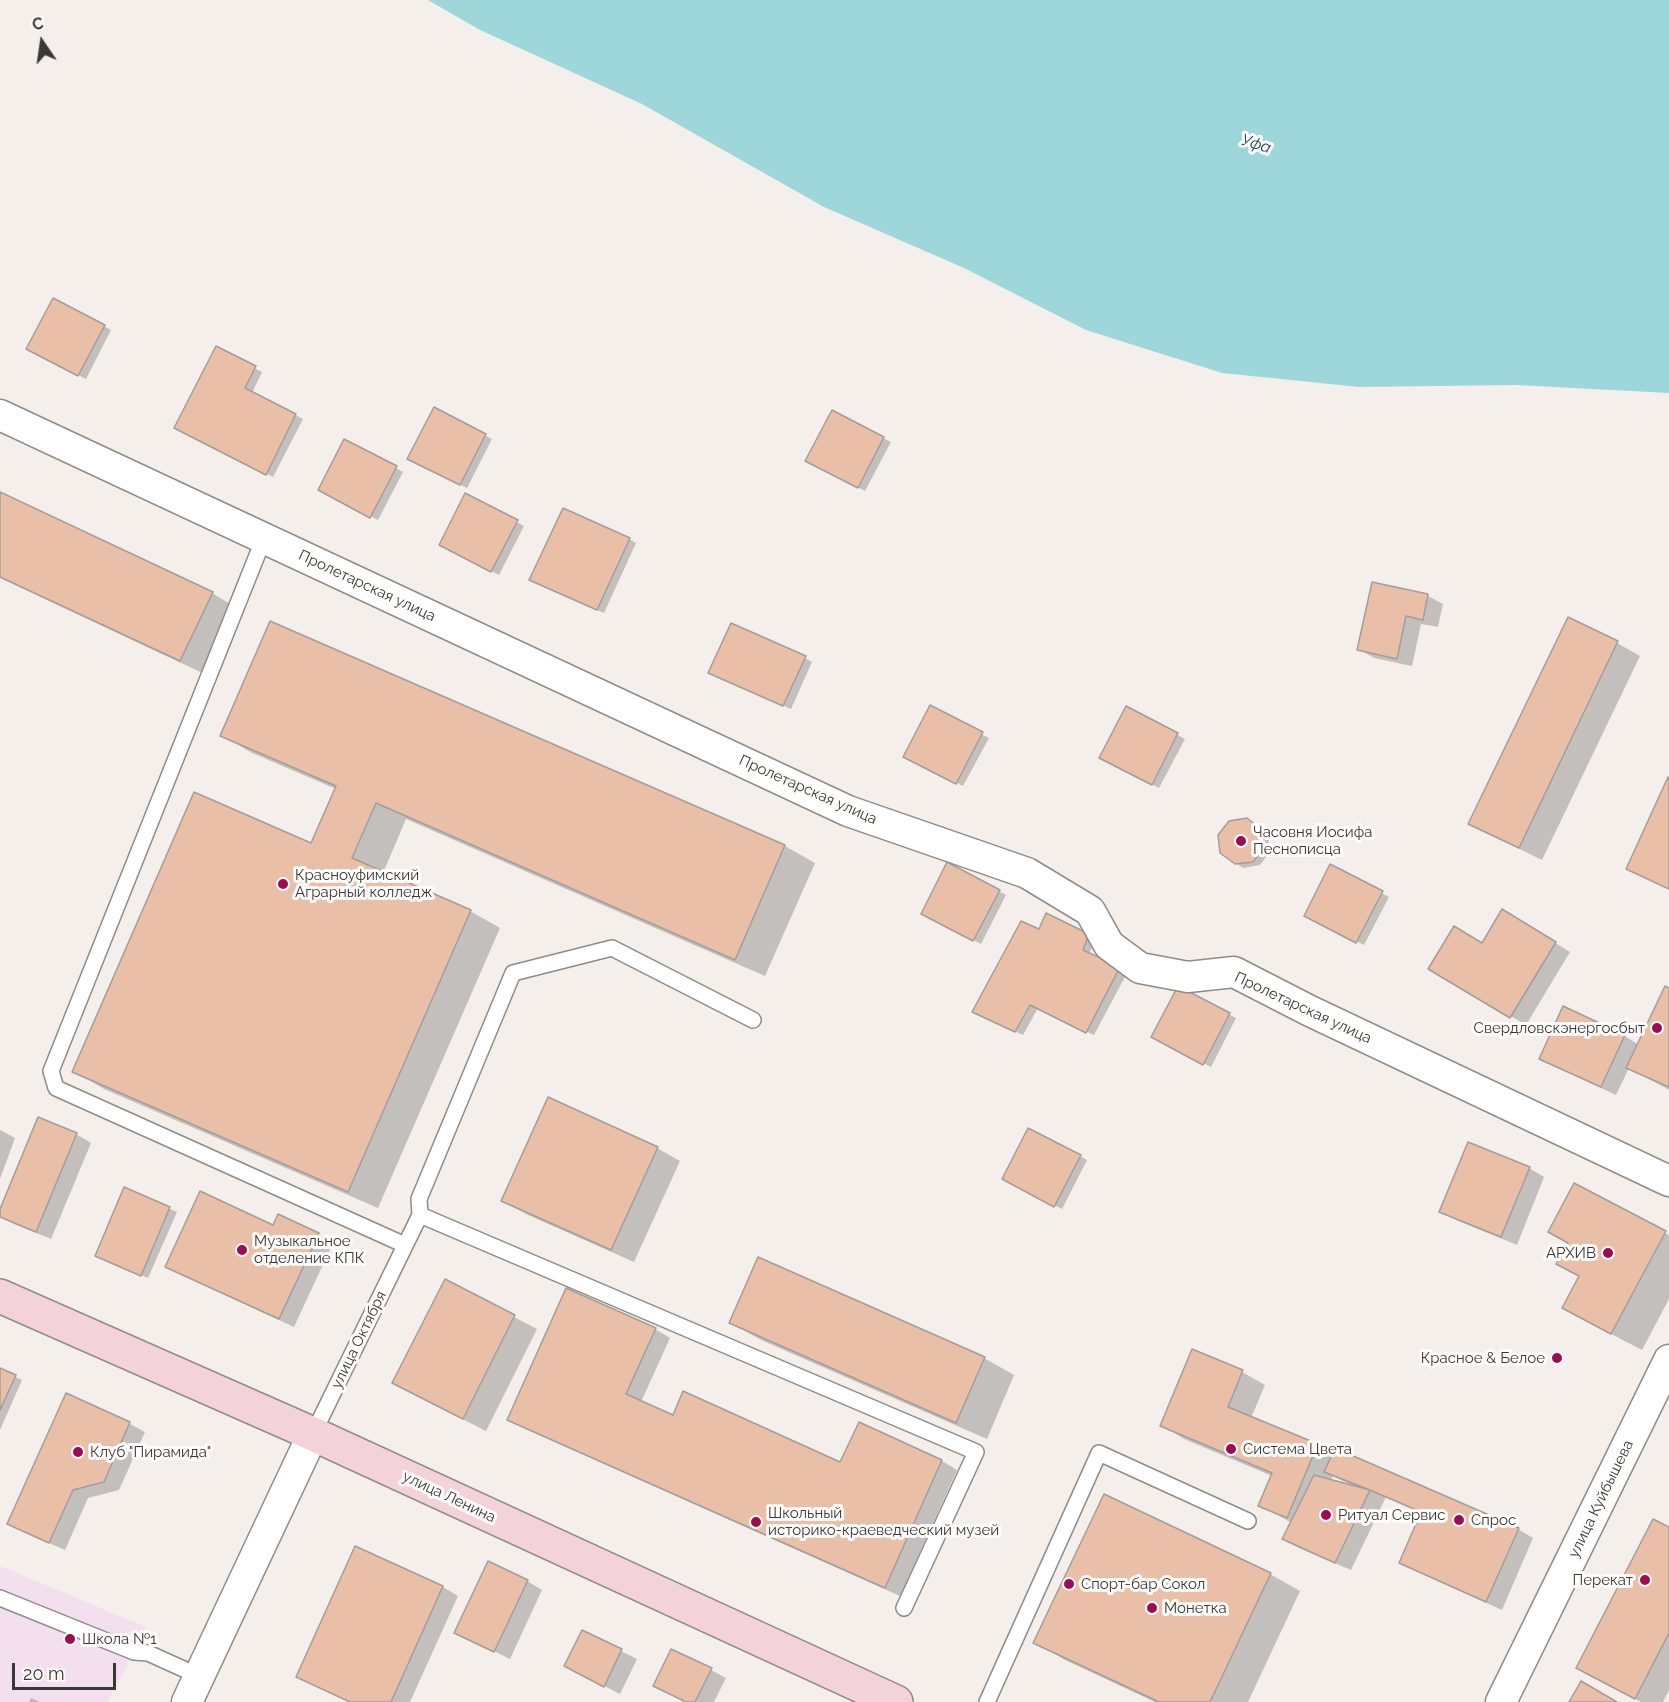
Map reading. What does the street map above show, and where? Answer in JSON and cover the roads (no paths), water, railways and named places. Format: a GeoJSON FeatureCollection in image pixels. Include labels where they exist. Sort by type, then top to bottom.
{"type":"FeatureCollection","features":[{"type":"Feature","properties":{"kind":"main road","name":"улица Ленина"},"geometry":{"type":"LineString","coordinates":[[0,1296],[313,1434],[896,1702]]}},
{"type":"Feature","properties":{"kind":"street","name":"Пролетарская улица"},"geometry":{"type":"LineString","coordinates":[[0,415],[848,811],[1027,873],[1090,911],[1109,945],[1140,968],[1188,977],[1234,972],[1321,1016],[1669,1181]]}},
{"type":"Feature","properties":{"kind":"street","name":"улица Куйбышева"},"geometry":{"type":"LineString","coordinates":[[1501,1702],[1669,1360]]}},
{"type":"Feature","properties":{"kind":"street","name":"улица Октября"},"geometry":{"type":"LineString","coordinates":[[193,1689],[313,1434]]}},
{"type":"Feature","properties":{"kind":"lane"},"geometry":{"type":"LineString","coordinates":[[264,538],[51,1071],[56,1088],[405,1245]]}},
{"type":"Feature","properties":{"kind":"lane","name":"улица Октября"},"geometry":{"type":"LineString","coordinates":[[313,1434],[420,1215],[419,1199],[513,973],[612,948],[753,1020]]}},
{"type":"Feature","properties":{"kind":"lane"},"geometry":{"type":"LineString","coordinates":[[420,1215],[976,1452],[904,1608]]}},
{"type":"Feature","properties":{"kind":"lane"},"geometry":{"type":"LineString","coordinates":[[987,1702],[1099,1453],[1248,1521]]}},
{"type":"Feature","properties":{"kind":"lane"},"geometry":{"type":"LineString","coordinates":[[0,1598],[134,1652],[148,1653],[193,1689]]}},
{"type":"Feature","properties":{"kind":"water","name":"Уфа"},"geometry":{"type":"Polygon","coordinates":[[[428,0],[1669,0],[1669,393],[1517,385],[1359,387],[1222,373],[1086,330],[964,268],[824,207],[642,104],[480,30],[428,0]]]}},
{"type":"Feature","properties":{"kind":"place","name":"Часовня Иосифа Песнописца"},"geometry":{"type":"Point","coordinates":[1241,841]}},
{"type":"Feature","properties":{"kind":"place","name":"Красноуфимский Аграрный колледж"},"geometry":{"type":"Point","coordinates":[283,884]}},
{"type":"Feature","properties":{"kind":"place","name":"Свердловскэнергосбыт"},"geometry":{"type":"Point","coordinates":[1657,1028]}},
{"type":"Feature","properties":{"kind":"place","name":"Музыкальное отделение КПК"},"geometry":{"type":"Point","coordinates":[242,1250]}},
{"type":"Feature","properties":{"kind":"place","name":"АРХИВ"},"geometry":{"type":"Point","coordinates":[1608,1253]}},
{"type":"Feature","properties":{"kind":"place","name":"Красное & Белое"},"geometry":{"type":"Point","coordinates":[1557,1358]}},
{"type":"Feature","properties":{"kind":"place","name":"Система Цвета"},"geometry":{"type":"Point","coordinates":[1231,1449]}},
{"type":"Feature","properties":{"kind":"place","name":"Клуб \"Пирамида\""},"geometry":{"type":"Point","coordinates":[78,1452]}},
{"type":"Feature","properties":{"kind":"place","name":"Ритуал Сервис"},"geometry":{"type":"Point","coordinates":[1326,1515]}},
{"type":"Feature","properties":{"kind":"place","name":"Спрос"},"geometry":{"type":"Point","coordinates":[1459,1520]}},
{"type":"Feature","properties":{"kind":"place","name":"Школьный историко-краеведческий музей"},"geometry":{"type":"Point","coordinates":[756,1522]}},
{"type":"Feature","properties":{"kind":"place","name":"Перекат"},"geometry":{"type":"Point","coordinates":[1645,1580]}},
{"type":"Feature","properties":{"kind":"place","name":"Спорт-бар Сокол"},"geometry":{"type":"Point","coordinates":[1069,1584]}},
{"type":"Feature","properties":{"kind":"place","name":"Монетка"},"geometry":{"type":"Point","coordinates":[1152,1608]}},
{"type":"Feature","properties":{"kind":"place","name":"Школа №1"},"geometry":{"type":"Point","coordinates":[70,1639]}}]}
